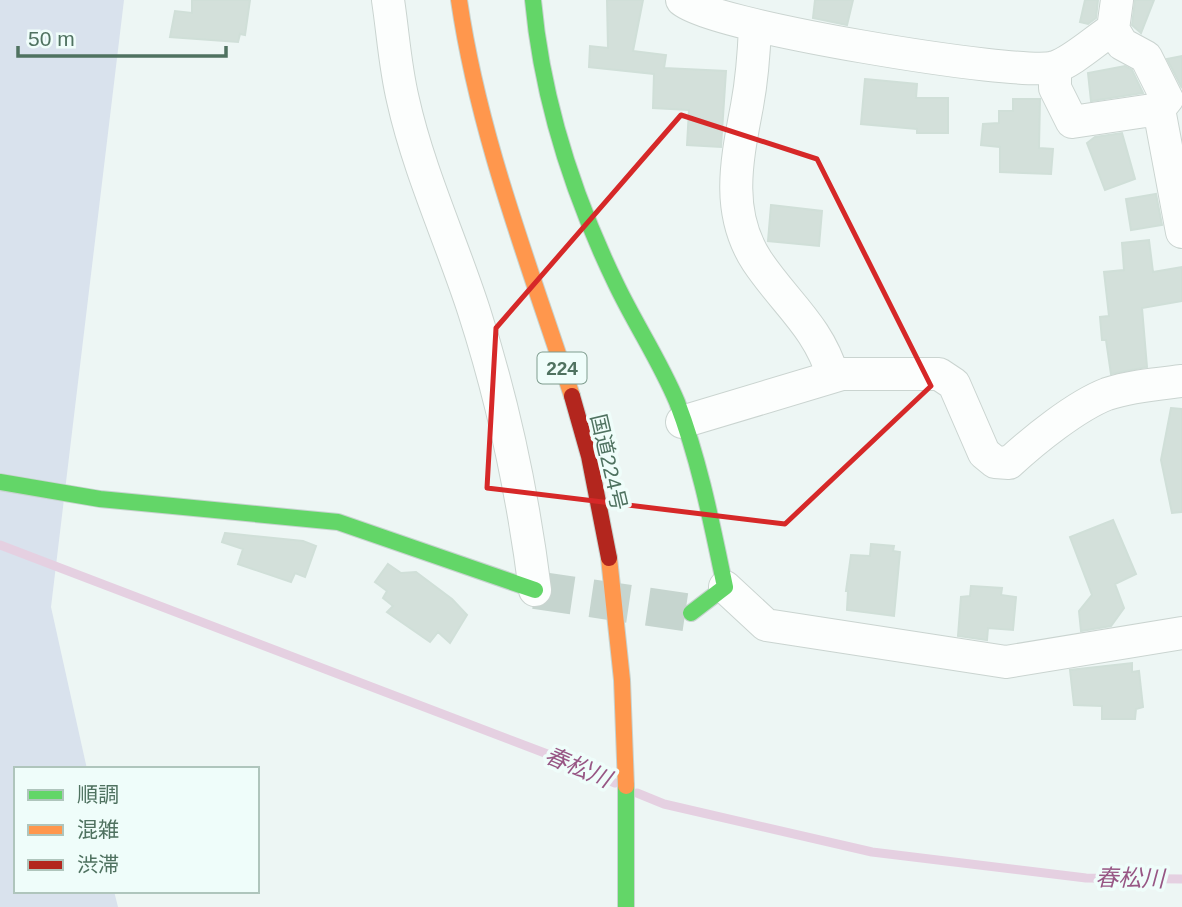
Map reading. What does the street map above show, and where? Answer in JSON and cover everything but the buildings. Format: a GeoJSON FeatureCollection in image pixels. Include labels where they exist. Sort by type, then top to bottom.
{"type":"FeatureCollection","features":[{"type":"Feature","properties":{"kind":"main road","name":"国道224号"},"geometry":{"type":"LineString","coordinates":[[458,0],[464,58],[492,165],[589,457],[610,568],[623,665],[627,745],[626,907]]}},
{"type":"Feature","properties":{"kind":"main road"},"geometry":{"type":"LineString","coordinates":[[533,0],[535,40],[547,101],[570,169],[612,275],[666,378],[707,504],[725,587],[691,613]]}},
{"type":"Feature","properties":{"kind":"main road"},"geometry":{"type":"LineString","coordinates":[[0,482],[100,499],[338,522],[535,590]]}},
{"type":"Feature","properties":{"kind":"street"},"geometry":{"type":"LineString","coordinates":[[388,0],[403,100],[432,199],[474,310],[500,402],[526,512],[535,590]]}},
{"type":"Feature","properties":{"kind":"street"},"geometry":{"type":"LineString","coordinates":[[682,0],[684,4],[721,18],[864,49],[1055,68],[1115,15],[1122,44],[1146,57],[1167,99],[1159,109],[1110,119],[1072,122],[1055,88],[1055,68]]}},
{"type":"Feature","properties":{"kind":"street"},"geometry":{"type":"LineString","coordinates":[[755,26],[753,63],[737,151],[734,197],[743,231],[757,260],[824,348],[833,376]]}},
{"type":"Feature","properties":{"kind":"street"},"geometry":{"type":"LineString","coordinates":[[1159,109],[1181,227]]}},
{"type":"Feature","properties":{"kind":"street"},"geometry":{"type":"LineString","coordinates":[[682,422],[833,376],[939,374],[954,384],[984,453],[995,462],[1009,463],[1028,445],[1097,399],[1135,387],[1182,381]]}},
{"type":"Feature","properties":{"kind":"street"},"geometry":{"type":"LineString","coordinates":[[725,587],[766,625],[1006,662],[1182,633]]}},
{"type":"Feature","properties":{"kind":"highlighted area"},"geometry":{"type":"Polygon","coordinates":[[[681,115],[817,159],[931,386],[785,524],[487,488],[496,328],[681,115]]]}},
{"type":"Feature","properties":{"kind":"shaded area"},"geometry":{"type":"Polygon","coordinates":[[[0,0],[124,0],[51,607],[87,767],[14,767],[14,893],[114,893],[118,907],[0,907],[0,0]]]}},
{"type":"Feature","properties":{"kind":"waterway","name":"春松川"},"geometry":{"type":"LineString","coordinates":[[0,545],[550,755],[615,783]]}},
{"type":"Feature","properties":{"kind":"waterway","name":"春松川"},"geometry":{"type":"LineString","coordinates":[[637,793],[664,804],[872,852],[1086,878],[1182,879]]}},
{"type":"Feature","properties":{"kind":"tunnel"},"geometry":{"type":"LineString","coordinates":[[535,590],[691,613]]}},
{"type":"Feature","properties":{"kind":"traffic: fast"},"geometry":{"type":"LineString","coordinates":[[533,0],[544,74],[573,181],[600,250],[677,402],[699,471],[725,587],[691,613]]}},
{"type":"Feature","properties":{"kind":"traffic: fast"},"geometry":{"type":"LineString","coordinates":[[0,482],[100,499],[338,522],[535,590]]}},
{"type":"Feature","properties":{"kind":"traffic: fast"},"geometry":{"type":"LineString","coordinates":[[626,786],[626,907]]}},
{"type":"Feature","properties":{"kind":"traffic: slow"},"geometry":{"type":"LineString","coordinates":[[459,0],[492,151],[572,396]]}},
{"type":"Feature","properties":{"kind":"traffic: slow"},"geometry":{"type":"LineString","coordinates":[[609,558],[622,680],[626,786]]}},
{"type":"Feature","properties":{"kind":"traffic: jam"},"geometry":{"type":"LineString","coordinates":[[572,396],[589,456],[609,558]]}}]}
